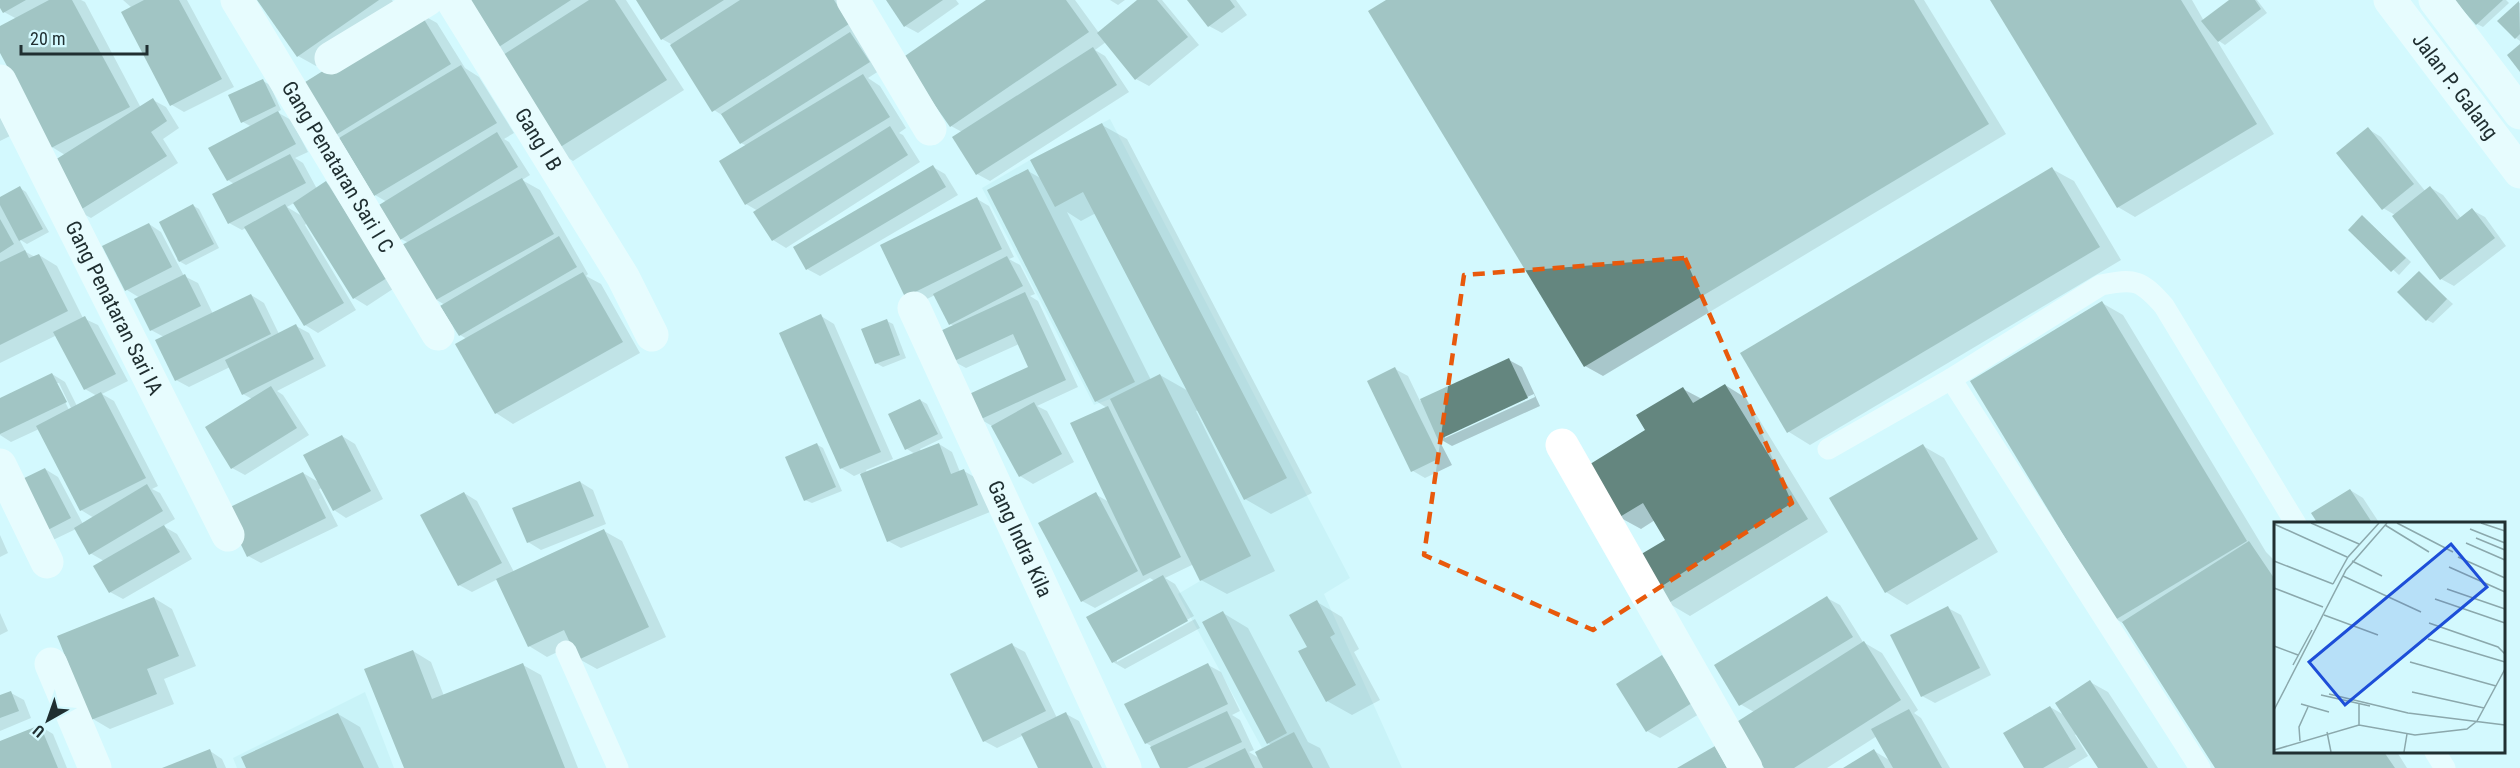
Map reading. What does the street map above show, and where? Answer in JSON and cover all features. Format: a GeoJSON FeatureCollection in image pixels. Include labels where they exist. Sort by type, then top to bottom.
{"type":"FeatureCollection","features":[{"type":"Feature","properties":{"kind":"street","name":"Gang Penataran Sari I C"},"geometry":{"type":"LineString","coordinates":[[237,0],[438,334]]}},
{"type":"Feature","properties":{"kind":"street"},"geometry":{"type":"LineString","coordinates":[[331,58],[427,0]]}},
{"type":"Feature","properties":{"kind":"street","name":"Gang I B"},"geometry":{"type":"LineString","coordinates":[[452,0],[623,277],[652,335]]}},
{"type":"Feature","properties":{"kind":"street"},"geometry":{"type":"LineString","coordinates":[[853,0],[930,129]]}},
{"type":"Feature","properties":{"kind":"street","name":"Jalan P. Galang"},"geometry":{"type":"LineString","coordinates":[[2390,0],[2520,172]]}},
{"type":"Feature","properties":{"kind":"street"},"geometry":{"type":"LineString","coordinates":[[2435,0],[2520,113]]}},
{"type":"Feature","properties":{"kind":"street","name":"Gang Penataran Sari IA"},"geometry":{"type":"LineString","coordinates":[[0,81],[228,535]]}},
{"type":"Feature","properties":{"kind":"street","name":"Gang Indra Kila"},"geometry":{"type":"LineString","coordinates":[[914,308],[1125,768]]}},
{"type":"Feature","properties":{"kind":"street"},"geometry":{"type":"LineString","coordinates":[[1562,445],[1746,768]]}},
{"type":"Feature","properties":{"kind":"street"},"geometry":{"type":"LineString","coordinates":[[0,465],[47,562]]}},
{"type":"Feature","properties":{"kind":"street"},"geometry":{"type":"LineString","coordinates":[[51,664],[94,768]]}},
{"type":"Feature","properties":{"kind":"lane"},"geometry":{"type":"LineString","coordinates":[[1828,449],[1951,379],[2101,285],[2126,280],[2147,287],[2164,306],[2295,522]]}},
{"type":"Feature","properties":{"kind":"lane"},"geometry":{"type":"LineString","coordinates":[[1951,379],[2200,768]]}},
{"type":"Feature","properties":{"kind":"lane"},"geometry":{"type":"LineString","coordinates":[[566,651],[618,768]]}},
{"type":"Feature","properties":{"kind":"lane"},"geometry":{"type":"LineString","coordinates":[[2436,753],[2445,768]]}},
{"type":"Feature","properties":{"kind":"highlighted area"},"geometry":{"type":"Polygon","coordinates":[[[1685,258],[1792,503],[1593,630],[1424,555],[1464,275],[1685,258]]]}},
{"type":"Feature","properties":{"kind":"shaded area"},"geometry":{"type":"Polygon","coordinates":[[[1110,119],[1350,578],[1324,594],[1402,768],[1263,768],[1255,752],[1262,748],[1178,594],[1200,581],[1110,399],[1094,405],[982,188],[1030,160],[1110,119]]]}},
{"type":"Feature","properties":{"kind":"shaded area"},"geometry":{"type":"Polygon","coordinates":[[[365,692],[394,768],[237,768],[233,758],[365,692]]]}},
{"type":"Feature","properties":{"kind":"building"},"geometry":{"type":"Polygon","coordinates":[[[0,0],[26,0],[3,13],[0,0]]]}},
{"type":"Feature","properties":{"kind":"building"},"geometry":{"type":"Polygon","coordinates":[[[49,0],[72,0],[130,107],[51,148],[0,53],[0,26],[49,0]]]}},
{"type":"Feature","properties":{"kind":"building"},"geometry":{"type":"Polygon","coordinates":[[[144,0],[179,0],[222,79],[170,106],[121,12],[144,0]]]}},
{"type":"Feature","properties":{"kind":"building"},"geometry":{"type":"Polygon","coordinates":[[[257,0],[379,0],[297,57],[257,0]]]}},
{"type":"Feature","properties":{"kind":"building"},"geometry":{"type":"Polygon","coordinates":[[[456,0],[571,0],[491,52],[456,0]]]}},
{"type":"Feature","properties":{"kind":"building"},"geometry":{"type":"Polygon","coordinates":[[[589,0],[615,0],[667,80],[554,151],[495,60],[589,0]]]}},
{"type":"Feature","properties":{"kind":"building"},"geometry":{"type":"Polygon","coordinates":[[[636,0],[724,0],[661,40],[636,0]]]}},
{"type":"Feature","properties":{"kind":"building"},"geometry":{"type":"Polygon","coordinates":[[[740,0],[834,0],[849,24],[712,112],[670,45],[740,0]]]}},
{"type":"Feature","properties":{"kind":"building"},"geometry":{"type":"Polygon","coordinates":[[[886,0],[943,0],[904,27],[886,0]]]}},
{"type":"Feature","properties":{"kind":"building"},"geometry":{"type":"Polygon","coordinates":[[[986,0],[1066,0],[1089,32],[950,127],[902,58],[986,0]]]}},
{"type":"Feature","properties":{"kind":"building"},"geometry":{"type":"Polygon","coordinates":[[[1137,0],[1157,0],[1188,37],[1135,80],[1097,33],[1137,0]]]}},
{"type":"Feature","properties":{"kind":"building"},"geometry":{"type":"Polygon","coordinates":[[[1187,0],[1230,0],[1235,7],[1208,27],[1187,0]]]}},
{"type":"Feature","properties":{"kind":"building"},"geometry":{"type":"Polygon","coordinates":[[[1386,0],[1914,0],[1989,124],[1584,367],[1368,11],[1386,0]]]}},
{"type":"Feature","properties":{"kind":"building"},"geometry":{"type":"Polygon","coordinates":[[[1990,0],[2181,0],[2257,124],[2117,208],[1990,0]]]}},
{"type":"Feature","properties":{"kind":"building"},"geometry":{"type":"Polygon","coordinates":[[[2229,0],[2255,0],[2261,9],[2218,42],[2201,21],[2229,0]]]}},
{"type":"Feature","properties":{"kind":"building"},"geometry":{"type":"Polygon","coordinates":[[[2454,0],[2503,0],[2476,25],[2454,0]]]}},
{"type":"Feature","properties":{"kind":"building"},"geometry":{"type":"Polygon","coordinates":[[[2519,1],[2520,34],[2515,39],[2497,21],[2519,1]]]}},
{"type":"Feature","properties":{"kind":"building"},"geometry":{"type":"Polygon","coordinates":[[[419,11],[451,64],[334,136],[302,84],[419,11]]]}},
{"type":"Feature","properties":{"kind":"building"},"geometry":{"type":"Polygon","coordinates":[[[850,32],[870,62],[740,144],[721,114],[850,32]]]}},
{"type":"Feature","properties":{"kind":"building"},"geometry":{"type":"Polygon","coordinates":[[[2520,44],[2520,72],[2507,55],[2520,44]]]}},
{"type":"Feature","properties":{"kind":"building"},"geometry":{"type":"Polygon","coordinates":[[[1093,47],[1117,85],[976,175],[952,137],[1093,47]]]}},
{"type":"Feature","properties":{"kind":"building"},"geometry":{"type":"Polygon","coordinates":[[[461,65],[497,123],[374,196],[339,138],[461,65]]]}},
{"type":"Feature","properties":{"kind":"building"},"geometry":{"type":"Polygon","coordinates":[[[863,74],[890,117],[745,205],[719,161],[863,74]]]}},
{"type":"Feature","properties":{"kind":"building"},"geometry":{"type":"Polygon","coordinates":[[[263,79],[276,106],[241,123],[228,95],[263,79]]]}},
{"type":"Feature","properties":{"kind":"building"},"geometry":{"type":"Polygon","coordinates":[[[153,98],[167,121],[151,132],[167,156],[77,212],[47,165],[153,98]]]}},
{"type":"Feature","properties":{"kind":"building"},"geometry":{"type":"Polygon","coordinates":[[[278,111],[296,144],[227,181],[208,148],[278,111]]]}},
{"type":"Feature","properties":{"kind":"building"},"geometry":{"type":"Polygon","coordinates":[[[1102,123],[1287,478],[1244,500],[1083,192],[1055,207],[1030,160],[1102,123]]]}},
{"type":"Feature","properties":{"kind":"building"},"geometry":{"type":"Polygon","coordinates":[[[890,126],[908,155],[772,241],[753,212],[890,126]]]}},
{"type":"Feature","properties":{"kind":"building"},"geometry":{"type":"Polygon","coordinates":[[[2368,127],[2414,184],[2382,210],[2336,153],[2368,127]]]}},
{"type":"Feature","properties":{"kind":"building"},"geometry":{"type":"Polygon","coordinates":[[[497,132],[518,167],[400,240],[379,205],[497,132]]]}},
{"type":"Feature","properties":{"kind":"building"},"geometry":{"type":"Polygon","coordinates":[[[290,154],[306,183],[228,224],[212,194],[290,154]]]}},
{"type":"Feature","properties":{"kind":"building"},"geometry":{"type":"Polygon","coordinates":[[[933,165],[946,187],[806,270],[793,247],[933,165]]]}},
{"type":"Feature","properties":{"kind":"building"},"geometry":{"type":"Polygon","coordinates":[[[2052,167],[2100,247],[1787,433],[1740,353],[2052,167]]]}},
{"type":"Feature","properties":{"kind":"building"},"geometry":{"type":"Polygon","coordinates":[[[1028,169],[1135,382],[1095,402],[987,190],[1028,169]]]}},
{"type":"Feature","properties":{"kind":"building"},"geometry":{"type":"Polygon","coordinates":[[[522,178],[554,234],[434,301],[402,245],[522,178]]]}},
{"type":"Feature","properties":{"kind":"building"},"geometry":{"type":"Polygon","coordinates":[[[326,181],[387,278],[353,299],[293,203],[326,181]]]}},
{"type":"Feature","properties":{"kind":"building"},"geometry":{"type":"Polygon","coordinates":[[[20,186],[43,229],[19,241],[0,205],[0,197],[20,186]]]}},
{"type":"Feature","properties":{"kind":"building"},"geometry":{"type":"Polygon","coordinates":[[[2430,186],[2457,220],[2472,208],[2495,238],[2440,280],[2392,216],[2430,186]]]}},
{"type":"Feature","properties":{"kind":"building"},"geometry":{"type":"Polygon","coordinates":[[[977,197],[1002,249],[905,297],[880,245],[977,197]]]}},
{"type":"Feature","properties":{"kind":"building"},"geometry":{"type":"Polygon","coordinates":[[[193,204],[214,244],[179,262],[159,222],[193,204]]]}},
{"type":"Feature","properties":{"kind":"building"},"geometry":{"type":"Polygon","coordinates":[[[285,204],[344,303],[304,326],[244,227],[285,204]]]}},
{"type":"Feature","properties":{"kind":"building"},"geometry":{"type":"Polygon","coordinates":[[[2362,215],[2406,258],[2391,272],[2348,230],[2362,215]]]}},
{"type":"Feature","properties":{"kind":"building"},"geometry":{"type":"Polygon","coordinates":[[[0,219],[14,244],[0,253],[0,219]]]}},
{"type":"Feature","properties":{"kind":"building"},"geometry":{"type":"Polygon","coordinates":[[[149,223],[172,267],[125,291],[102,246],[149,223]]]}},
{"type":"Feature","properties":{"kind":"building"},"geometry":{"type":"Polygon","coordinates":[[[559,236],[577,267],[459,336],[440,306],[559,236]]]}},
{"type":"Feature","properties":{"kind":"building"},"geometry":{"type":"Polygon","coordinates":[[[25,250],[29,258],[39,254],[68,311],[0,345],[0,262],[25,250]]]}},
{"type":"Feature","properties":{"kind":"building"},"geometry":{"type":"Polygon","coordinates":[[[1007,256],[1023,286],[949,325],[933,294],[1007,256]]]}},
{"type":"Feature","properties":{"kind":"building"},"geometry":{"type":"Polygon","coordinates":[[[2419,271],[2447,299],[2426,321],[2397,292],[2419,271]]]}},
{"type":"Feature","properties":{"kind":"building"},"geometry":{"type":"Polygon","coordinates":[[[583,272],[623,342],[495,414],[455,344],[583,272]]]}},
{"type":"Feature","properties":{"kind":"building"},"geometry":{"type":"Polygon","coordinates":[[[185,274],[201,306],[150,331],[134,299],[185,274]]]}},
{"type":"Feature","properties":{"kind":"building"},"geometry":{"type":"Polygon","coordinates":[[[1025,292],[1066,380],[979,420],[967,395],[1028,367],[1013,334],[952,362],[938,332],[1025,292]]]}},
{"type":"Feature","properties":{"kind":"building"},"geometry":{"type":"Polygon","coordinates":[[[251,294],[271,334],[175,381],[155,340],[251,294]]]}},
{"type":"Feature","properties":{"kind":"building"},"geometry":{"type":"Polygon","coordinates":[[[2102,301],[2247,541],[2115,620],[1970,381],[2102,301]]]}},
{"type":"Feature","properties":{"kind":"building"},"geometry":{"type":"Polygon","coordinates":[[[821,314],[881,452],[840,469],[779,333],[821,314]]]}},
{"type":"Feature","properties":{"kind":"building"},"geometry":{"type":"Polygon","coordinates":[[[85,316],[116,374],[84,390],[53,332],[85,316]]]}},
{"type":"Feature","properties":{"kind":"building"},"geometry":{"type":"Polygon","coordinates":[[[887,319],[900,355],[875,364],[861,329],[887,319]]]}},
{"type":"Feature","properties":{"kind":"building"},"geometry":{"type":"Polygon","coordinates":[[[296,324],[314,359],[242,395],[225,360],[296,324]]]}},
{"type":"Feature","properties":{"kind":"building"},"geometry":{"type":"Polygon","coordinates":[[[1509,358],[1528,398],[1438,440],[1420,399],[1509,358]]]}},
{"type":"Feature","properties":{"kind":"building"},"geometry":{"type":"Polygon","coordinates":[[[1395,367],[1440,458],[1411,472],[1367,381],[1395,367]]]}},
{"type":"Feature","properties":{"kind":"building"},"geometry":{"type":"Polygon","coordinates":[[[52,373],[67,402],[0,434],[0,398],[52,373]]]}},
{"type":"Feature","properties":{"kind":"building"},"geometry":{"type":"Polygon","coordinates":[[[1160,374],[1251,556],[1200,581],[1110,399],[1160,374]]]}},
{"type":"Feature","properties":{"kind":"building"},"geometry":{"type":"Polygon","coordinates":[[[1725,384],[1808,519],[1667,604],[1638,556],[1665,540],[1643,503],[1618,518],[1587,466],[1645,430],[1636,415],[1683,387],[1693,403],[1725,384]]]}},
{"type":"Feature","properties":{"kind":"building"},"geometry":{"type":"Polygon","coordinates":[[[271,386],[297,428],[231,469],[205,427],[271,386]]]}},
{"type":"Feature","properties":{"kind":"building"},"geometry":{"type":"Polygon","coordinates":[[[101,392],[146,478],[80,511],[36,426],[101,392]]]}},
{"type":"Feature","properties":{"kind":"building"},"geometry":{"type":"Polygon","coordinates":[[[920,399],[938,434],[905,450],[888,414],[920,399]]]}},
{"type":"Feature","properties":{"kind":"building"},"geometry":{"type":"Polygon","coordinates":[[[1034,402],[1062,454],[1019,477],[991,426],[1034,402]]]}},
{"type":"Feature","properties":{"kind":"building"},"geometry":{"type":"Polygon","coordinates":[[[1108,406],[1181,557],[1143,576],[1070,423],[1108,406]]]}},
{"type":"Feature","properties":{"kind":"building"},"geometry":{"type":"Polygon","coordinates":[[[342,435],[371,491],[333,511],[303,455],[342,435]]]}},
{"type":"Feature","properties":{"kind":"building"},"geometry":{"type":"Polygon","coordinates":[[[817,443],[836,487],[804,501],[785,457],[817,443]]]}},
{"type":"Feature","properties":{"kind":"building"},"geometry":{"type":"Polygon","coordinates":[[[939,443],[951,474],[964,469],[978,505],[887,542],[860,474],[939,443]]]}},
{"type":"Feature","properties":{"kind":"building"},"geometry":{"type":"Polygon","coordinates":[[[1923,444],[1978,539],[1885,593],[1829,498],[1923,444]]]}},
{"type":"Feature","properties":{"kind":"building"},"geometry":{"type":"Polygon","coordinates":[[[45,468],[71,518],[40,534],[14,483],[45,468]]]}},
{"type":"Feature","properties":{"kind":"building"},"geometry":{"type":"Polygon","coordinates":[[[303,472],[326,518],[247,557],[224,510],[303,472]]]}},
{"type":"Feature","properties":{"kind":"building"},"geometry":{"type":"Polygon","coordinates":[[[580,481],[594,516],[527,543],[512,508],[580,481]]]}},
{"type":"Feature","properties":{"kind":"building"},"geometry":{"type":"Polygon","coordinates":[[[147,484],[163,511],[89,555],[74,528],[147,484]]]}},
{"type":"Feature","properties":{"kind":"building"},"geometry":{"type":"Polygon","coordinates":[[[2350,489],[2372,522],[2317,522],[2311,513],[2350,489]]]}},
{"type":"Feature","properties":{"kind":"building"},"geometry":{"type":"Polygon","coordinates":[[[464,492],[502,563],[458,586],[420,515],[464,492]]]}},
{"type":"Feature","properties":{"kind":"building"},"geometry":{"type":"Polygon","coordinates":[[[1096,492],[1138,571],[1081,602],[1038,523],[1096,492]]]}},
{"type":"Feature","properties":{"kind":"building"},"geometry":{"type":"Polygon","coordinates":[[[164,525],[180,552],[109,593],[93,566],[164,525]]]}},
{"type":"Feature","properties":{"kind":"building"},"geometry":{"type":"Polygon","coordinates":[[[604,529],[649,627],[578,660],[564,630],[528,647],[496,579],[604,529]]]}},
{"type":"Feature","properties":{"kind":"building"},"geometry":{"type":"Polygon","coordinates":[[[2249,541],[2274,578],[2274,753],[2385,753],[2395,768],[2215,768],[2122,622],[2249,541]]]}},
{"type":"Feature","properties":{"kind":"building"},"geometry":{"type":"Polygon","coordinates":[[[1163,575],[1188,621],[1112,663],[1086,617],[1163,575]]]}},
{"type":"Feature","properties":{"kind":"building"},"geometry":{"type":"Polygon","coordinates":[[[1827,596],[1853,637],[1739,706],[1714,665],[1827,596]]]}},
{"type":"Feature","properties":{"kind":"building"},"geometry":{"type":"Polygon","coordinates":[[[154,597],[179,656],[147,669],[157,694],[91,720],[57,636],[154,597]]]}},
{"type":"Feature","properties":{"kind":"building"},"geometry":{"type":"Polygon","coordinates":[[[1317,600],[1335,634],[1330,637],[1356,685],[1326,702],[1298,651],[1307,647],[1289,615],[1317,600]]]}},
{"type":"Feature","properties":{"kind":"building"},"geometry":{"type":"Polygon","coordinates":[[[1948,606],[1980,668],[1921,697],[1890,635],[1948,606]]]}},
{"type":"Feature","properties":{"kind":"building"},"geometry":{"type":"Polygon","coordinates":[[[1223,611],[1287,733],[1267,744],[1202,622],[1223,611]]]}},
{"type":"Feature","properties":{"kind":"building"},"geometry":{"type":"Polygon","coordinates":[[[1864,641],[1901,700],[1794,768],[1764,768],[1735,723],[1864,641]]]}},
{"type":"Feature","properties":{"kind":"building"},"geometry":{"type":"Polygon","coordinates":[[[1012,643],[1046,711],[983,742],[950,674],[1012,643]]]}},
{"type":"Feature","properties":{"kind":"building"},"geometry":{"type":"Polygon","coordinates":[[[413,650],[432,699],[523,663],[565,768],[404,768],[364,669],[413,650]]]}},
{"type":"Feature","properties":{"kind":"building"},"geometry":{"type":"Polygon","coordinates":[[[1662,655],[1692,703],[1646,732],[1616,684],[1662,655]]]}},
{"type":"Feature","properties":{"kind":"building"},"geometry":{"type":"Polygon","coordinates":[[[1208,663],[1228,704],[1145,744],[1124,704],[1208,663]]]}},
{"type":"Feature","properties":{"kind":"building"},"geometry":{"type":"Polygon","coordinates":[[[2090,680],[2148,768],[2098,768],[2055,703],[2090,680]]]}},
{"type":"Feature","properties":{"kind":"building"},"geometry":{"type":"Polygon","coordinates":[[[11,691],[19,711],[0,718],[0,695],[11,691]]]}},
{"type":"Feature","properties":{"kind":"building"},"geometry":{"type":"Polygon","coordinates":[[[2050,706],[2076,749],[2043,768],[2024,768],[2003,733],[2050,706]]]}},
{"type":"Feature","properties":{"kind":"building"},"geometry":{"type":"Polygon","coordinates":[[[1909,709],[1942,768],[1893,768],[1871,729],[1909,709]]]}},
{"type":"Feature","properties":{"kind":"building"},"geometry":{"type":"Polygon","coordinates":[[[1227,711],[1242,742],[1187,768],[1160,768],[1150,747],[1227,711]]]}},
{"type":"Feature","properties":{"kind":"building"},"geometry":{"type":"Polygon","coordinates":[[[1066,712],[1093,768],[1038,768],[1021,734],[1066,712]]]}},
{"type":"Feature","properties":{"kind":"building"},"geometry":{"type":"Polygon","coordinates":[[[338,713],[364,768],[246,768],[241,757],[338,713]]]}},
{"type":"Feature","properties":{"kind":"building"},"geometry":{"type":"Polygon","coordinates":[[[40,725],[58,768],[0,768],[0,741],[40,725]]]}},
{"type":"Feature","properties":{"kind":"building"},"geometry":{"type":"Polygon","coordinates":[[[1294,732],[1313,768],[1263,768],[1255,752],[1294,732]]]}},
{"type":"Feature","properties":{"kind":"building"},"geometry":{"type":"Polygon","coordinates":[[[1715,746],[1727,768],[1677,768],[1715,746]]]}},
{"type":"Feature","properties":{"kind":"building"},"geometry":{"type":"Polygon","coordinates":[[[1245,748],[1255,768],[1204,768],[1245,748]]]}},
{"type":"Feature","properties":{"kind":"building"},"geometry":{"type":"Polygon","coordinates":[[[210,749],[217,768],[162,768],[210,749]]]}},
{"type":"Feature","properties":{"kind":"building"},"geometry":{"type":"Polygon","coordinates":[[[1874,749],[1885,768],[1843,768],[1874,749]]]}}]}
